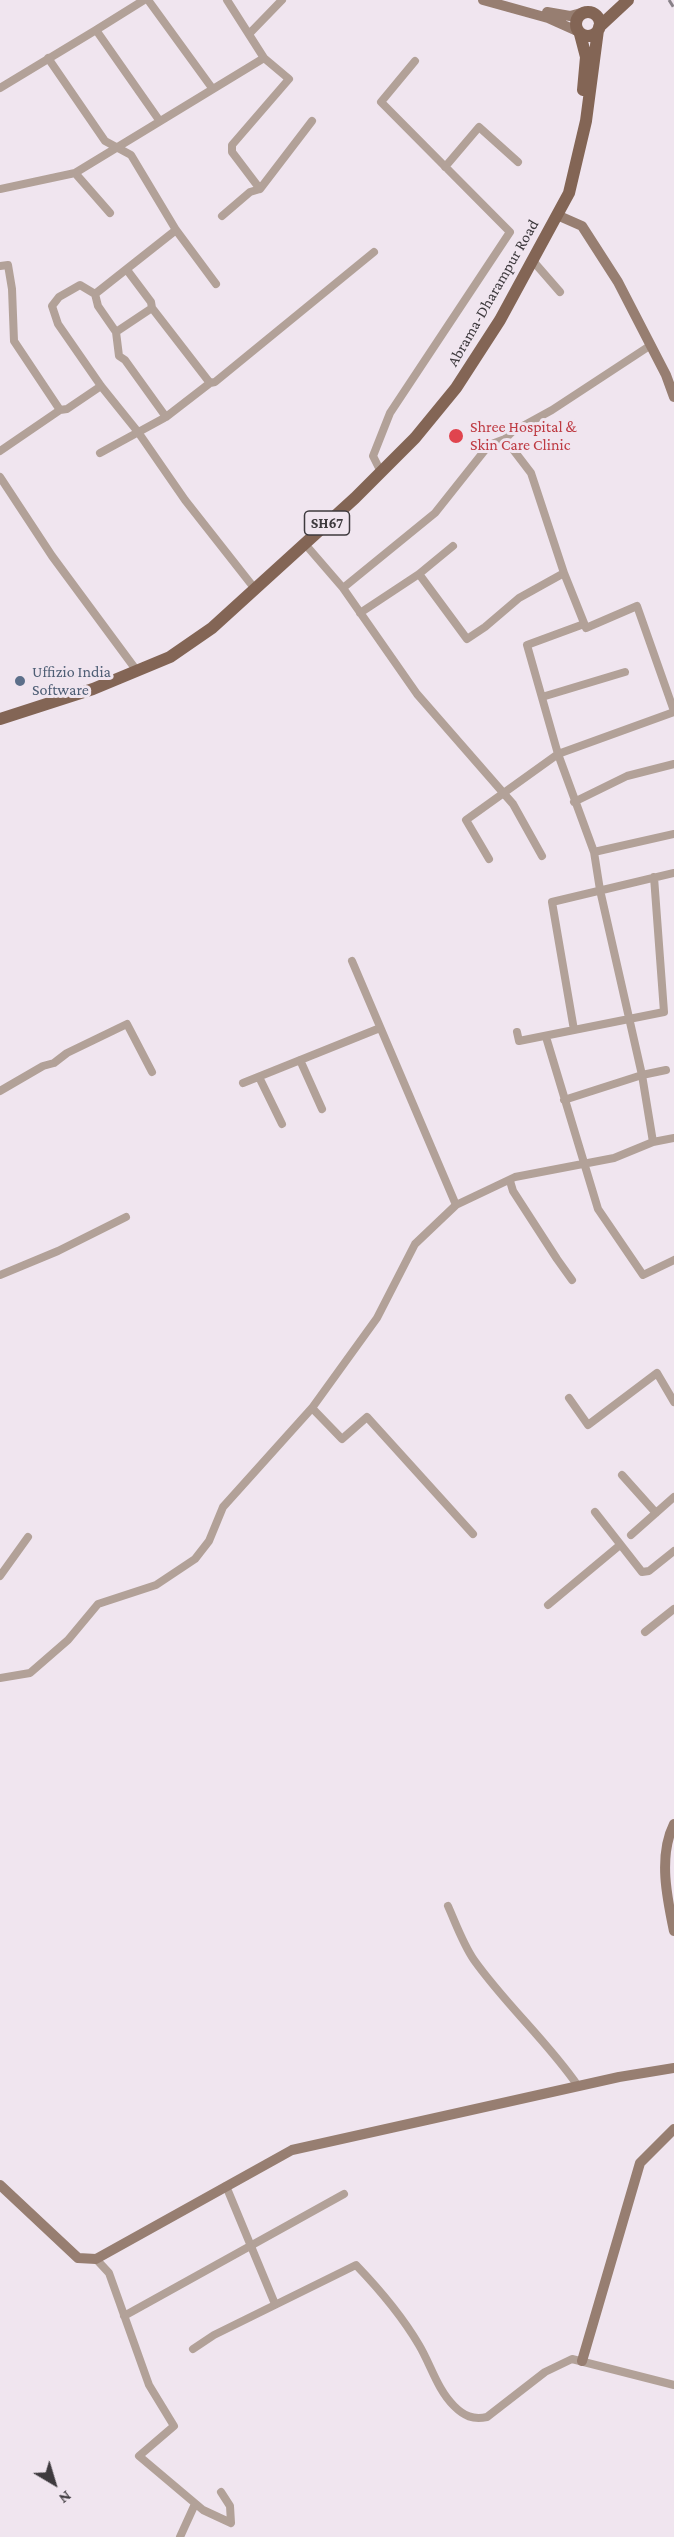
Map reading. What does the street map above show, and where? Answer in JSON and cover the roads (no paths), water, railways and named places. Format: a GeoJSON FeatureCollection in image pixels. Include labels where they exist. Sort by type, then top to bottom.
{"type":"FeatureCollection","features":[{"type":"Feature","properties":{"kind":"main road"},"geometry":{"type":"LineString","coordinates":[[579,32],[592,36],[625,2]]}},
{"type":"Feature","properties":{"kind":"main road"},"geometry":{"type":"LineString","coordinates":[[587,13],[625,2]]}},
{"type":"Feature","properties":{"kind":"main road","name":"SH67"},"geometry":{"type":"LineString","coordinates":[[587,13],[599,19],[592,87],[578,160],[568,193],[557,215],[571,160],[585,82],[586,57],[576,19],[587,13]]}},
{"type":"Feature","properties":{"kind":"main road","name":"Abrama-Dharampur Road"},"geometry":{"type":"LineString","coordinates":[[1,716],[93,689],[137,671],[170,657],[212,628],[305,544],[416,438],[456,388],[500,320],[557,215]]}},
{"type":"Feature","properties":{"kind":"street"},"geometry":{"type":"LineString","coordinates":[[0,88],[146,0],[212,88]]}},
{"type":"Feature","properties":{"kind":"street"},"geometry":{"type":"LineString","coordinates":[[227,0],[264,58],[289,79],[232,146],[232,152],[260,189]]}},
{"type":"Feature","properties":{"kind":"street"},"geometry":{"type":"LineString","coordinates":[[249,34],[282,0]]}},
{"type":"Feature","properties":{"kind":"street"},"geometry":{"type":"LineString","coordinates":[[483,0],[548,18],[579,32]]}},
{"type":"Feature","properties":{"kind":"street"},"geometry":{"type":"LineString","coordinates":[[500,0],[570,16],[587,13]]}},
{"type":"Feature","properties":{"kind":"street"},"geometry":{"type":"LineString","coordinates":[[96,30],[159,120]]}},
{"type":"Feature","properties":{"kind":"street"},"geometry":{"type":"LineString","coordinates":[[48,58],[105,141],[131,155],[176,230],[216,284]]}},
{"type":"Feature","properties":{"kind":"street"},"geometry":{"type":"LineString","coordinates":[[0,189],[75,173],[264,58]]}},
{"type":"Feature","properties":{"kind":"street"},"geometry":{"type":"LineString","coordinates":[[381,472],[373,456],[390,413],[510,232],[381,102],[415,61]]}},
{"type":"Feature","properties":{"kind":"street"},"geometry":{"type":"LineString","coordinates":[[222,216],[250,192],[260,189],[312,121]]}},
{"type":"Feature","properties":{"kind":"street"},"geometry":{"type":"LineString","coordinates":[[445,167],[479,127],[518,162]]}},
{"type":"Feature","properties":{"kind":"street"},"geometry":{"type":"LineString","coordinates":[[75,173],[110,213]]}},
{"type":"Feature","properties":{"kind":"street"},"geometry":{"type":"LineString","coordinates":[[557,215],[582,226],[618,282],[666,375],[674,397]]}},
{"type":"Feature","properties":{"kind":"street"},"geometry":{"type":"LineString","coordinates":[[95,294],[176,230]]}},
{"type":"Feature","properties":{"kind":"street"},"geometry":{"type":"LineString","coordinates":[[100,453],[166,417],[210,383],[215,382],[374,252]]}},
{"type":"Feature","properties":{"kind":"street"},"geometry":{"type":"LineString","coordinates":[[533,261],[560,292]]}},
{"type":"Feature","properties":{"kind":"street"},"geometry":{"type":"LineString","coordinates":[[0,266],[8,265],[12,289],[14,341],[60,410]]}},
{"type":"Feature","properties":{"kind":"street"},"geometry":{"type":"LineString","coordinates":[[127,270],[151,302],[152,308],[210,383]]}},
{"type":"Feature","properties":{"kind":"street"},"geometry":{"type":"LineString","coordinates":[[166,417],[126,360],[119,356],[116,332],[98,306],[95,294],[80,285],[59,297],[52,306],[58,324],[185,500],[255,589]]}},
{"type":"Feature","properties":{"kind":"street"},"geometry":{"type":"LineString","coordinates":[[116,332],[152,308]]}},
{"type":"Feature","properties":{"kind":"street"},"geometry":{"type":"LineString","coordinates":[[343,588],[435,513],[489,445],[505,439],[512,432],[552,410],[651,345]]}},
{"type":"Feature","properties":{"kind":"street"},"geometry":{"type":"LineString","coordinates":[[0,451],[60,410],[67,409],[101,386]]}},
{"type":"Feature","properties":{"kind":"street"},"geometry":{"type":"LineString","coordinates":[[489,859],[466,820],[558,754],[674,712],[637,606],[586,628],[564,573],[531,473],[505,439]]}},
{"type":"Feature","properties":{"kind":"street"},"geometry":{"type":"LineString","coordinates":[[0,477],[52,556],[137,671]]}},
{"type":"Feature","properties":{"kind":"street"},"geometry":{"type":"LineString","coordinates":[[305,544],[343,588],[417,694],[513,804],[542,856]]}},
{"type":"Feature","properties":{"kind":"street"},"geometry":{"type":"LineString","coordinates":[[360,613],[418,574],[453,546]]}},
{"type":"Feature","properties":{"kind":"street"},"geometry":{"type":"LineString","coordinates":[[418,574],[467,639],[485,627],[519,597],[564,573]]}},
{"type":"Feature","properties":{"kind":"street"},"geometry":{"type":"LineString","coordinates":[[584,624],[527,645],[558,754],[594,852],[600,890],[642,1075],[654,1142]]}},
{"type":"Feature","properties":{"kind":"street"},"geometry":{"type":"LineString","coordinates":[[542,697],[625,672]]}},
{"type":"Feature","properties":{"kind":"street"},"geometry":{"type":"LineString","coordinates":[[574,802],[627,776],[674,764]]}},
{"type":"Feature","properties":{"kind":"street"},"geometry":{"type":"LineString","coordinates":[[594,852],[674,834]]}},
{"type":"Feature","properties":{"kind":"street"},"geometry":{"type":"LineString","coordinates":[[574,1030],[552,902],[674,873]]}},
{"type":"Feature","properties":{"kind":"street"},"geometry":{"type":"LineString","coordinates":[[517,1032],[519,1041],[664,1012],[654,877]]}},
{"type":"Feature","properties":{"kind":"street"},"geometry":{"type":"LineString","coordinates":[[352,961],[456,1205]]}},
{"type":"Feature","properties":{"kind":"street"},"geometry":{"type":"LineString","coordinates":[[0,1091],[43,1066],[54,1063],[67,1053],[127,1024],[152,1072]]}},
{"type":"Feature","properties":{"kind":"street"},"geometry":{"type":"LineString","coordinates":[[243,1083],[380,1028]]}},
{"type":"Feature","properties":{"kind":"street"},"geometry":{"type":"LineString","coordinates":[[546,1037],[598,1209],[643,1275],[674,1260]]}},
{"type":"Feature","properties":{"kind":"street"},"geometry":{"type":"LineString","coordinates":[[300,1060],[322,1108]]}},
{"type":"Feature","properties":{"kind":"street"},"geometry":{"type":"LineString","coordinates":[[564,1100],[642,1075],[666,1070]]}},
{"type":"Feature","properties":{"kind":"street"},"geometry":{"type":"LineString","coordinates":[[259,1077],[282,1124]]}},
{"type":"Feature","properties":{"kind":"street"},"geometry":{"type":"LineString","coordinates":[[0,1678],[30,1673],[68,1640],[98,1604],[156,1585],[195,1559],[209,1542],[223,1507],[312,1408],[377,1318],[415,1244],[456,1205],[510,1181],[514,1177],[614,1158],[654,1142],[674,1138]]}},
{"type":"Feature","properties":{"kind":"street"},"geometry":{"type":"LineString","coordinates":[[510,1181],[526,1211],[572,1280]]}},
{"type":"Feature","properties":{"kind":"street"},"geometry":{"type":"LineString","coordinates":[[0,1275],[58,1251],[126,1216]]}},
{"type":"Feature","properties":{"kind":"street"},"geometry":{"type":"LineString","coordinates":[[569,1398],[588,1425],[657,1373],[674,1402]]}},
{"type":"Feature","properties":{"kind":"street"},"geometry":{"type":"LineString","coordinates":[[312,1408],[342,1439],[367,1417],[473,1534]]}},
{"type":"Feature","properties":{"kind":"street"},"geometry":{"type":"LineString","coordinates":[[622,1475],[656,1513]]}},
{"type":"Feature","properties":{"kind":"street"},"geometry":{"type":"LineString","coordinates":[[631,1535],[674,1497]]}},
{"type":"Feature","properties":{"kind":"street"},"geometry":{"type":"LineString","coordinates":[[595,1512],[642,1572],[645,1573],[674,1551]]}},
{"type":"Feature","properties":{"kind":"street"},"geometry":{"type":"LineString","coordinates":[[0,1576],[28,1537]]}},
{"type":"Feature","properties":{"kind":"street"},"geometry":{"type":"LineString","coordinates":[[548,1605],[620,1545]]}},
{"type":"Feature","properties":{"kind":"street"},"geometry":{"type":"LineString","coordinates":[[645,1632],[674,1609]]}},
{"type":"Feature","properties":{"kind":"street"},"geometry":{"type":"LineString","coordinates":[[674,1824],[670,1833],[670,1867],[664,1884],[674,1931]]}},
{"type":"Feature","properties":{"kind":"street"},"geometry":{"type":"LineString","coordinates":[[448,1906],[473,1958],[497,1989],[556,2054],[578,2086]]}},
{"type":"Feature","properties":{"kind":"street"},"geometry":{"type":"LineString","coordinates":[[0,2186],[78,2258],[96,2259],[292,2150],[578,2086],[674,2068]]}},
{"type":"Feature","properties":{"kind":"street"},"geometry":{"type":"LineString","coordinates":[[582,2361],[640,2163],[674,2129]]}},
{"type":"Feature","properties":{"kind":"street"},"geometry":{"type":"LineString","coordinates":[[226,2186],[249,2247],[275,2304]]}},
{"type":"Feature","properties":{"kind":"street"},"geometry":{"type":"LineString","coordinates":[[124,2316],[344,2194]]}},
{"type":"Feature","properties":{"kind":"street"},"geometry":{"type":"LineString","coordinates":[[96,2259],[109,2273],[149,2385],[174,2426],[139,2456],[203,2510],[231,2523],[230,2506],[221,2492]]}},
{"type":"Feature","properties":{"kind":"street"},"geometry":{"type":"LineString","coordinates":[[193,2349],[214,2335],[356,2265],[384,2294],[420,2346],[436,2380],[454,2406],[469,2418],[487,2417],[545,2372],[572,2359],[674,2385]]}},
{"type":"Feature","properties":{"kind":"street"},"geometry":{"type":"LineString","coordinates":[[180,2537],[195,2504]]}},
{"type":"Feature","properties":{"kind":"railway"},"geometry":{"type":"LineString","coordinates":[[669,0],[674,8]]}},
{"type":"Feature","properties":{"kind":"place","name":"Shree Hospital & Skin Care Clinic"},"geometry":{"type":"Point","coordinates":[456,436]}},
{"type":"Feature","properties":{"kind":"place","name":"Uffizio India Software"},"geometry":{"type":"Point","coordinates":[20,681]}}]}
